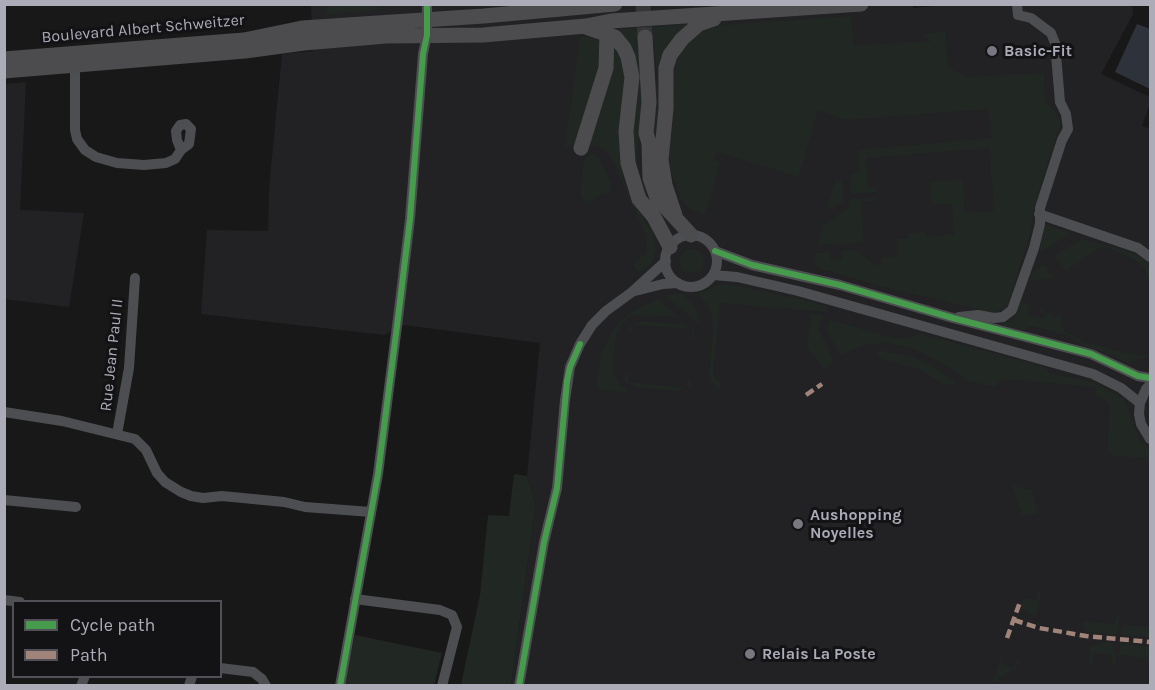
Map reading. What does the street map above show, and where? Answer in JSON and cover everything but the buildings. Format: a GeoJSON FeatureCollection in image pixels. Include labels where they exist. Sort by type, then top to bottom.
{"type":"FeatureCollection","features":[{"type":"Feature","properties":{"kind":"main road"},"geometry":{"type":"LineString","coordinates":[[517,13],[532,4]]}},
{"type":"Feature","properties":{"kind":"main road","name":"Boulevard Albert Schweitzer"},"geometry":{"type":"LineString","coordinates":[[4,59],[75,59],[244,51],[386,36],[483,34],[586,26],[634,19],[861,4]]}},
{"type":"Feature","properties":{"kind":"main road","name":"Boulevard Albert Schweitzer"},"geometry":{"type":"LineString","coordinates":[[4,70],[75,59],[244,40],[302,28],[427,12],[517,13],[604,5]]}},
{"type":"Feature","properties":{"kind":"main road"},"geometry":{"type":"LineString","coordinates":[[675,216],[665,185],[661,160],[666,109],[667,62],[676,46],[692,29],[721,15]]}},
{"type":"Feature","properties":{"kind":"main road"},"geometry":{"type":"LineString","coordinates":[[586,26],[591,30],[615,37],[624,48],[632,68],[626,154],[639,199],[654,217]]}},
{"type":"Feature","properties":{"kind":"main road"},"geometry":{"type":"LineString","coordinates":[[580,148],[606,68],[607,33]]}},
{"type":"Feature","properties":{"kind":"main road"},"geometry":{"type":"LineString","coordinates":[[645,37],[649,102],[646,133],[642,141],[641,170],[645,195],[668,254]]}},
{"type":"Feature","properties":{"kind":"main road"},"geometry":{"type":"LineString","coordinates":[[646,133],[649,143],[648,163],[652,188],[664,206],[691,236]]}},
{"type":"Feature","properties":{"kind":"street"},"geometry":{"type":"LineString","coordinates":[[953,318],[978,315],[994,318],[1008,315],[1018,296],[1034,248],[1040,224],[1039,214],[1062,140],[1068,129],[1068,121],[1060,102],[1055,43],[1051,33],[1031,18],[1018,15],[1017,4]]}},
{"type":"Feature","properties":{"kind":"street"},"geometry":{"type":"LineString","coordinates":[[340,686],[380,454],[410,219],[423,54],[427,35],[427,12]]}},
{"type":"Feature","properties":{"kind":"street"},"geometry":{"type":"LineString","coordinates":[[75,59],[75,130],[79,142],[90,154],[117,163],[154,165],[175,159],[181,150]]}},
{"type":"Feature","properties":{"kind":"street"},"geometry":{"type":"LineString","coordinates":[[1039,214],[1138,248],[1150,256]]}},
{"type":"Feature","properties":{"kind":"street"},"geometry":{"type":"LineString","coordinates":[[519,686],[544,542],[557,488],[570,368],[580,344],[606,311],[632,292],[668,254],[679,238],[691,236],[706,240],[715,251],[717,260],[713,275],[708,281],[694,287],[678,283],[663,284],[632,292]]}},
{"type":"Feature","properties":{"kind":"street"},"geometry":{"type":"LineString","coordinates":[[715,251],[752,265],[840,285],[953,318],[1091,354],[1138,376],[1150,378]]}},
{"type":"Feature","properties":{"kind":"street"},"geometry":{"type":"LineString","coordinates":[[668,254],[667,270],[678,283]]}},
{"type":"Feature","properties":{"kind":"street"},"geometry":{"type":"LineString","coordinates":[[713,275],[737,277],[798,291],[1093,374],[1121,388],[1140,403]]}},
{"type":"Feature","properties":{"kind":"street","name":"Rue Jean Paul II"},"geometry":{"type":"LineString","coordinates":[[117,434],[129,368],[135,278]]}},
{"type":"Feature","properties":{"kind":"street"},"geometry":{"type":"LineString","coordinates":[[1150,385],[1140,403],[1139,414],[1141,424],[1150,439]]}},
{"type":"Feature","properties":{"kind":"street"},"geometry":{"type":"LineString","coordinates":[[4,412],[46,418],[135,439],[141,444],[157,473],[165,482],[191,496],[203,498],[222,496],[284,502],[305,507],[371,512]]}},
{"type":"Feature","properties":{"kind":"street"},"geometry":{"type":"LineString","coordinates":[[4,500],[76,507]]}},
{"type":"Feature","properties":{"kind":"street"},"geometry":{"type":"LineString","coordinates":[[355,599],[440,610],[452,615],[457,627],[442,686]]}},
{"type":"Feature","properties":{"kind":"street"},"geometry":{"type":"LineString","coordinates":[[222,668],[253,672],[266,686]]}},
{"type":"Feature","properties":{"kind":"shaded area"},"geometry":{"type":"Polygon","coordinates":[[[327,4],[403,5],[379,7],[378,10],[326,14],[327,4]]]}},
{"type":"Feature","properties":{"kind":"shaded area"},"geometry":{"type":"Polygon","coordinates":[[[913,4],[913,8],[959,4],[1132,5],[1133,14],[1101,74],[1150,97],[1150,104],[1142,126],[1150,129],[1150,685],[511,685],[536,504],[527,476],[540,343],[404,325],[384,335],[201,314],[207,230],[268,231],[269,188],[282,54],[313,51],[311,5],[913,4]]]}},
{"type":"Feature","properties":{"kind":"shaded area"},"geometry":{"type":"Polygon","coordinates":[[[851,16],[854,46],[931,41],[923,34],[946,31],[947,67],[968,77],[1044,73],[1045,103],[1054,110],[1061,123],[1044,173],[1031,230],[1008,305],[994,313],[883,287],[818,268],[814,264],[816,253],[830,252],[831,260],[842,259],[841,251],[852,250],[858,251],[873,264],[882,265],[882,258],[898,256],[897,239],[908,239],[908,233],[925,232],[926,237],[954,234],[952,204],[931,205],[930,182],[963,180],[965,213],[994,211],[989,148],[866,158],[868,187],[876,187],[876,192],[851,194],[850,173],[860,172],[858,150],[992,138],[988,109],[845,120],[818,110],[799,177],[717,152],[714,160],[720,162],[705,215],[690,209],[681,199],[670,170],[669,156],[675,71],[677,57],[682,47],[700,32],[722,25],[851,16]]]}},
{"type":"Feature","properties":{"kind":"shaded area"},"geometry":{"type":"Polygon","coordinates":[[[687,24],[668,45],[659,63],[661,88],[657,163],[653,136],[657,76],[652,27],[687,24]]]}},
{"type":"Feature","properties":{"kind":"shaded area"},"geometry":{"type":"Polygon","coordinates":[[[1137,24],[1150,29],[1150,89],[1115,72],[1137,24]]]}},
{"type":"Feature","properties":{"kind":"shaded area"},"geometry":{"type":"Polygon","coordinates":[[[638,28],[641,55],[641,109],[636,173],[633,174],[633,109],[614,30],[638,28]]]}},
{"type":"Feature","properties":{"kind":"shaded area"},"geometry":{"type":"Polygon","coordinates":[[[580,36],[602,38],[602,66],[575,145],[565,147],[580,36]]]}},
{"type":"Feature","properties":{"kind":"shaded area"},"geometry":{"type":"Polygon","coordinates":[[[612,41],[626,64],[620,129],[623,179],[630,197],[653,234],[657,248],[652,263],[641,272],[636,270],[633,264],[647,252],[647,237],[609,154],[603,148],[587,144],[612,41]]]}},
{"type":"Feature","properties":{"kind":"shaded area"},"geometry":{"type":"Polygon","coordinates":[[[26,82],[20,210],[84,213],[69,307],[5,299],[5,84],[26,82]]]}},
{"type":"Feature","properties":{"kind":"shaded area"},"geometry":{"type":"Polygon","coordinates":[[[588,155],[599,157],[611,183],[610,193],[597,196],[589,204],[580,196],[584,161],[588,155]]]}},
{"type":"Feature","properties":{"kind":"shaded area"},"geometry":{"type":"Polygon","coordinates":[[[837,180],[842,181],[844,201],[829,210],[827,207],[837,180]]]}},
{"type":"Feature","properties":{"kind":"shaded area"},"geometry":{"type":"Polygon","coordinates":[[[876,198],[876,201],[861,202],[864,242],[818,245],[823,225],[848,208],[851,199],[876,198]]]}},
{"type":"Feature","properties":{"kind":"shaded area"},"geometry":{"type":"Polygon","coordinates":[[[1044,225],[1047,225],[1072,233],[1039,253],[1044,225]]]}},
{"type":"Feature","properties":{"kind":"shaded area"},"geometry":{"type":"Polygon","coordinates":[[[1083,239],[1131,252],[1143,259],[1150,266],[1150,284],[1144,267],[1135,260],[1106,247],[1099,248],[1066,271],[1055,256],[1083,239]]]}},
{"type":"Feature","properties":{"kind":"shaded area"},"geometry":{"type":"Polygon","coordinates":[[[692,249],[697,250],[703,256],[703,266],[697,272],[692,273],[687,272],[681,266],[680,261],[681,256],[687,250],[692,249]]]}},
{"type":"Feature","properties":{"kind":"shaded area"},"geometry":{"type":"Polygon","coordinates":[[[1044,264],[1054,278],[1031,281],[1030,274],[1044,264]]]}},
{"type":"Feature","properties":{"kind":"shaded area"},"geometry":{"type":"Polygon","coordinates":[[[719,285],[733,285],[829,307],[827,312],[720,303],[713,373],[720,382],[720,390],[713,385],[709,375],[713,334],[712,317],[708,306],[698,294],[719,285]]]}},
{"type":"Feature","properties":{"kind":"shaded area"},"geometry":{"type":"Polygon","coordinates":[[[675,293],[683,294],[696,309],[701,325],[665,296],[675,293]]]}},
{"type":"Feature","properties":{"kind":"shaded area"},"geometry":{"type":"Polygon","coordinates":[[[658,299],[678,317],[633,315],[625,320],[616,333],[613,372],[620,385],[630,393],[596,389],[601,354],[612,332],[633,311],[658,299]]]}},
{"type":"Feature","properties":{"kind":"shaded area"},"geometry":{"type":"Polygon","coordinates":[[[1023,302],[1030,304],[1027,314],[1044,319],[1045,314],[1040,312],[1041,306],[1046,312],[1058,318],[1061,314],[1061,324],[1065,331],[1084,342],[1148,357],[1132,360],[1130,364],[1083,346],[1070,336],[1031,326],[1022,331],[1003,326],[1003,323],[1015,318],[1023,302]]]}},
{"type":"Feature","properties":{"kind":"shaded area"},"geometry":{"type":"Polygon","coordinates":[[[811,314],[822,315],[823,319],[819,330],[832,357],[832,362],[825,370],[807,348],[811,314]]]}},
{"type":"Feature","properties":{"kind":"shaded area"},"geometry":{"type":"Polygon","coordinates":[[[830,320],[898,339],[922,334],[1044,367],[1050,373],[1093,382],[1124,399],[1140,440],[1150,449],[1150,458],[1114,456],[1107,452],[1110,407],[1104,399],[1096,396],[1096,387],[1001,379],[996,387],[967,381],[955,371],[925,354],[909,347],[887,343],[865,345],[841,355],[826,330],[830,320]]]}},
{"type":"Feature","properties":{"kind":"shaded area"},"geometry":{"type":"Polygon","coordinates":[[[642,321],[683,324],[694,330],[695,339],[692,339],[692,329],[633,325],[631,333],[629,332],[629,327],[634,324],[642,321]]]}},
{"type":"Feature","properties":{"kind":"shaded area"},"geometry":{"type":"Polygon","coordinates":[[[880,350],[916,358],[957,383],[946,385],[918,369],[882,359],[876,354],[880,350]]]}},
{"type":"Feature","properties":{"kind":"shaded area"},"geometry":{"type":"Polygon","coordinates":[[[625,374],[628,374],[628,382],[687,388],[688,379],[691,379],[691,387],[678,391],[638,388],[627,383],[624,379],[625,374]]]}},
{"type":"Feature","properties":{"kind":"shaded area"},"geometry":{"type":"Polygon","coordinates":[[[514,474],[527,476],[536,504],[511,685],[461,685],[480,595],[488,515],[509,516],[514,474]]]}},
{"type":"Feature","properties":{"kind":"shaded area"},"geometry":{"type":"Polygon","coordinates":[[[1012,485],[1032,490],[1038,513],[1022,516],[1012,485]]]}},
{"type":"Feature","properties":{"kind":"shaded area"},"geometry":{"type":"Polygon","coordinates":[[[1038,591],[1041,592],[1036,616],[1021,609],[1023,598],[1036,600],[1038,591]]]}},
{"type":"Feature","properties":{"kind":"shaded area"},"geometry":{"type":"Polygon","coordinates":[[[1117,614],[1120,615],[1116,635],[1086,632],[1083,621],[1115,624],[1117,614]]]}},
{"type":"Feature","properties":{"kind":"shaded area"},"geometry":{"type":"Polygon","coordinates":[[[1122,625],[1150,627],[1150,637],[1121,635],[1122,625]]]}},
{"type":"Feature","properties":{"kind":"shaded area"},"geometry":{"type":"Polygon","coordinates":[[[355,635],[442,653],[434,685],[344,686],[355,635]]]}},
{"type":"Feature","properties":{"kind":"shaded area"},"geometry":{"type":"Polygon","coordinates":[[[1111,642],[1116,655],[1116,665],[1112,664],[1112,655],[1094,653],[1093,663],[1089,663],[1090,647],[1111,642]]]}},
{"type":"Feature","properties":{"kind":"shaded area"},"geometry":{"type":"Polygon","coordinates":[[[1120,643],[1150,647],[1150,658],[1119,655],[1120,643]]]}},
{"type":"Feature","properties":{"kind":"shaded area"},"geometry":{"type":"Polygon","coordinates":[[[1003,653],[1001,663],[1013,668],[1017,659],[1020,660],[1015,669],[998,678],[991,685],[1003,653]]]}},
{"type":"Feature","properties":{"kind":"tunnel"},"geometry":{"type":"LineString","coordinates":[[643,4],[645,37]]}},
{"type":"Feature","properties":{"kind":"marked path"},"geometry":{"type":"LineString","coordinates":[[806,395],[822,384]]}},
{"type":"Feature","properties":{"kind":"marked path"},"geometry":{"type":"LineString","coordinates":[[1007,638],[1020,602]]}},
{"type":"Feature","properties":{"kind":"marked path"},"geometry":{"type":"LineString","coordinates":[[1014,620],[1039,628],[1086,636],[1150,642]]}},
{"type":"Feature","properties":{"kind":"cycle path"},"geometry":{"type":"LineString","coordinates":[[340,686],[378,474],[398,318],[410,219],[423,54],[427,35],[427,4]]}},
{"type":"Feature","properties":{"kind":"cycle path"},"geometry":{"type":"LineString","coordinates":[[715,251],[752,265],[840,285],[953,318],[1091,354],[1138,376],[1150,378]]}},
{"type":"Feature","properties":{"kind":"cycle path"},"geometry":{"type":"LineString","coordinates":[[519,686],[544,542],[557,488],[567,381],[570,367],[580,344]]}},
{"type":"Feature","properties":{"kind":"place","name":"Basic-Fit"},"geometry":{"type":"Point","coordinates":[992,51]}},
{"type":"Feature","properties":{"kind":"place","name":"Aushopping Noyelles"},"geometry":{"type":"Point","coordinates":[798,524]}},
{"type":"Feature","properties":{"kind":"place","name":"Relais La Poste"},"geometry":{"type":"Point","coordinates":[750,654]}}]}
